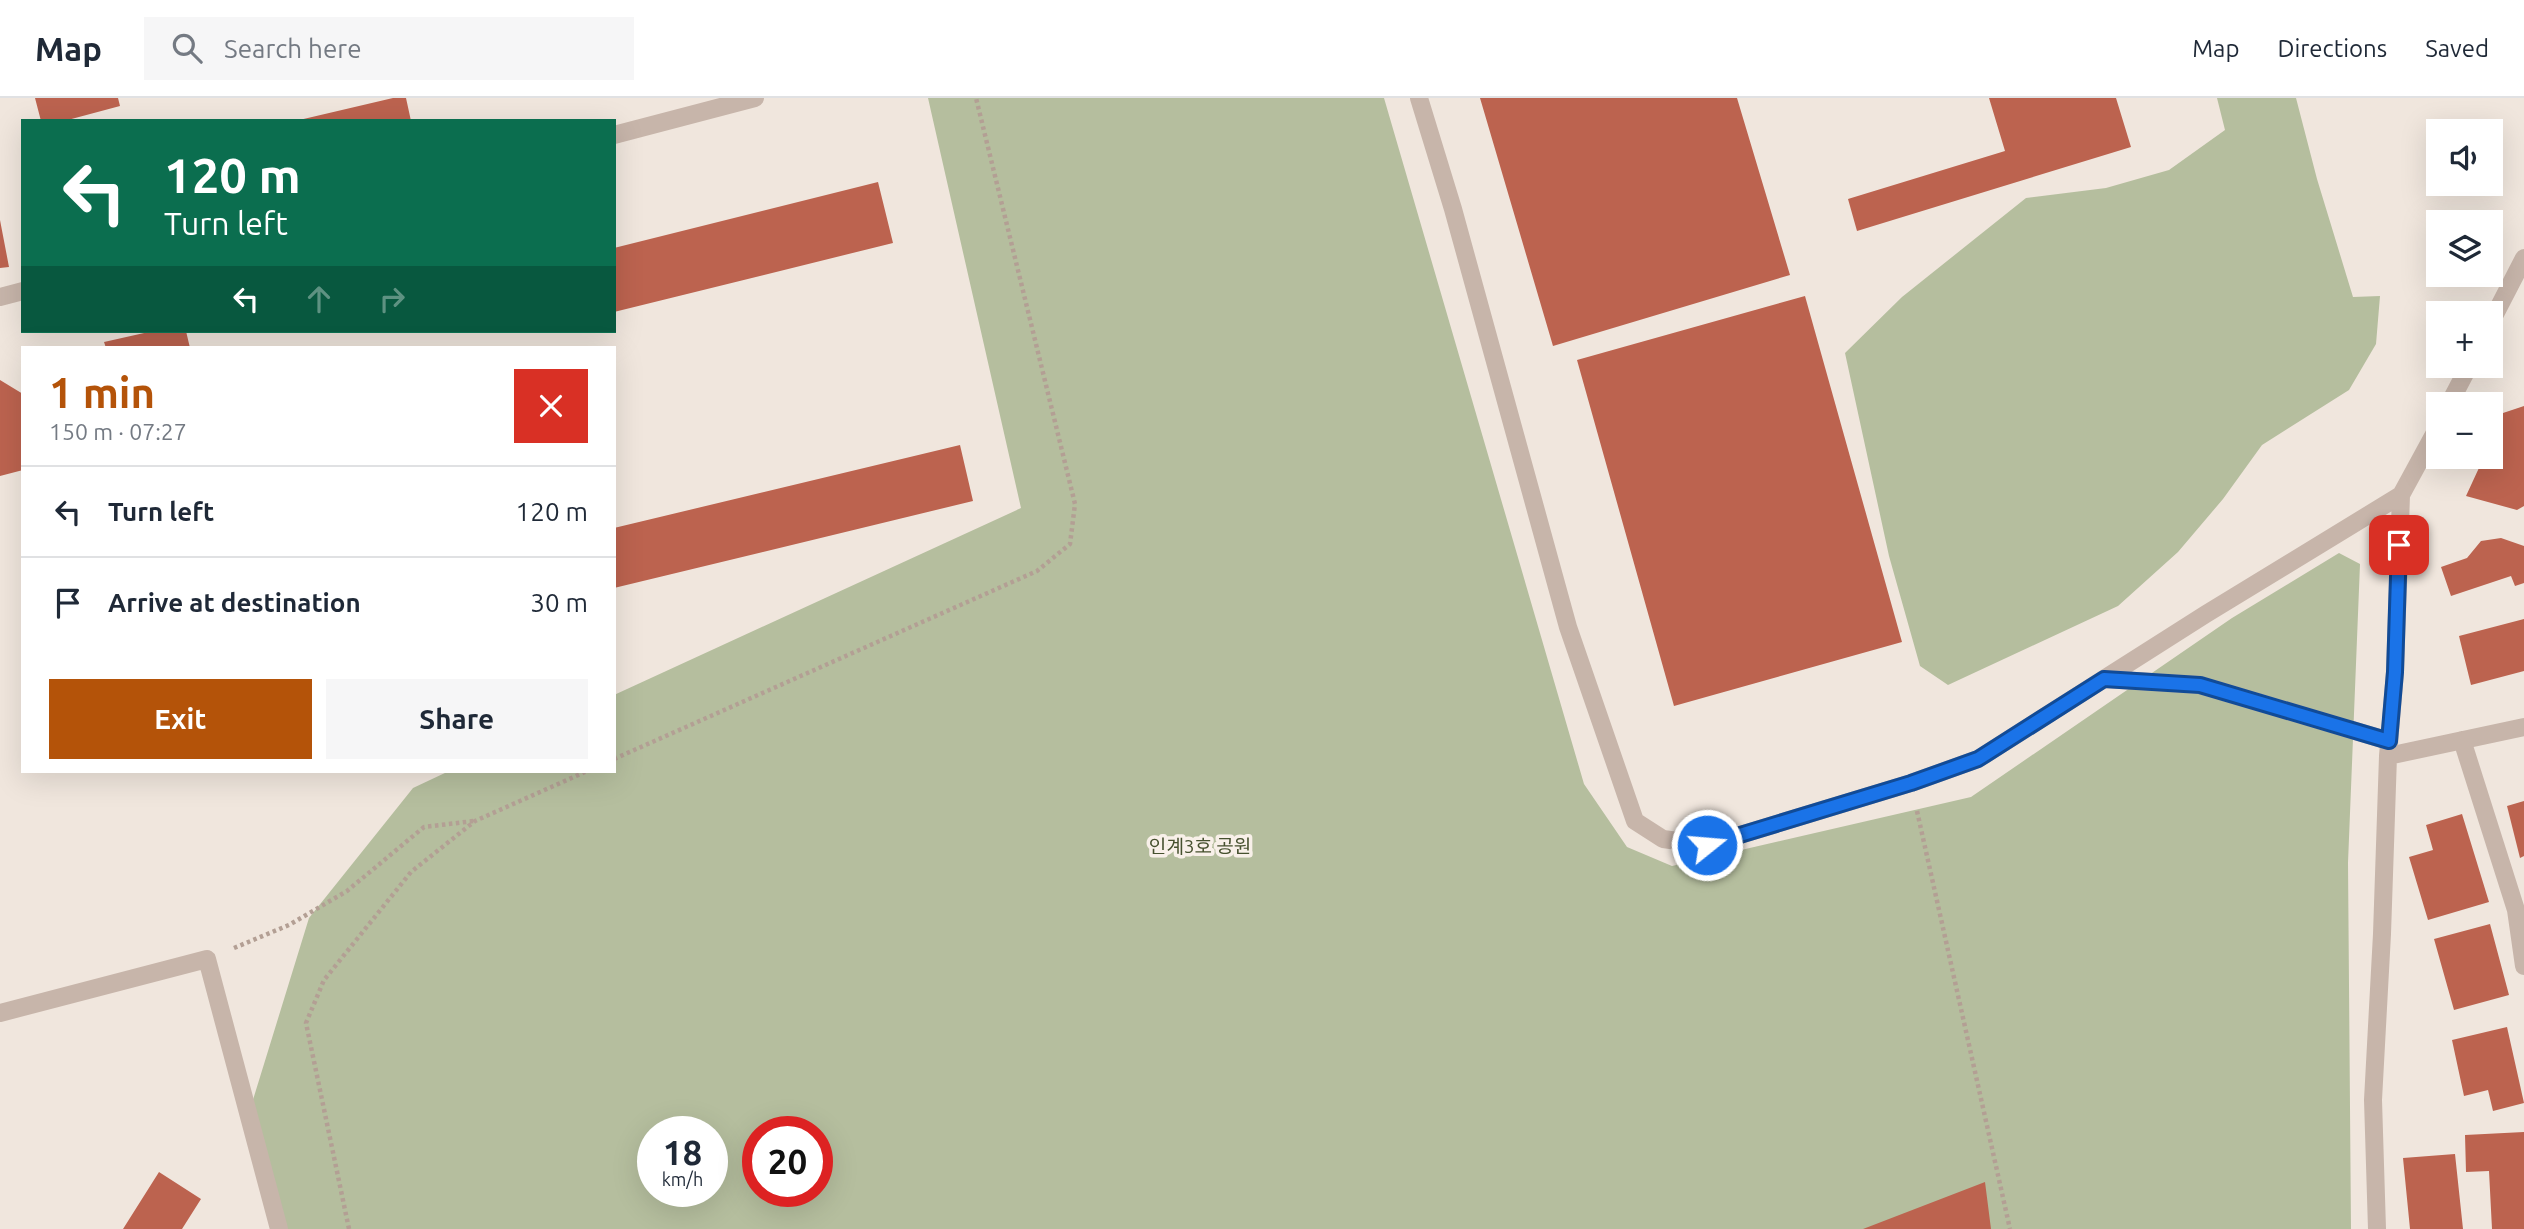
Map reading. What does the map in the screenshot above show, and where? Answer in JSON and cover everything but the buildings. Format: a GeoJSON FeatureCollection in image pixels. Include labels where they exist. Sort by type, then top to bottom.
{"type":"FeatureCollection","features":[{"type":"Feature","properties":{"kind":"street"},"geometry":{"type":"LineString","coordinates":[[616,134],[755,98]]}},
{"type":"Feature","properties":{"kind":"street"},"geometry":{"type":"LineString","coordinates":[[1419,98],[1453,209],[1567,627],[1635,821],[1663,839],[1707,845],[1911,783],[1978,759],[2400,495]]}},
{"type":"Feature","properties":{"kind":"street"},"geometry":{"type":"LineString","coordinates":[[2502,301],[2524,258]]}},
{"type":"Feature","properties":{"kind":"street"},"geometry":{"type":"LineString","coordinates":[[0,297],[21,292]]}},
{"type":"Feature","properties":{"kind":"street"},"geometry":{"type":"LineString","coordinates":[[2377,1229],[2373,1100],[2395,672],[2400,495],[2426,448]]}},
{"type":"Feature","properties":{"kind":"street"},"geometry":{"type":"LineString","coordinates":[[2104,679],[2200,685],[2389,748],[2462,740],[2524,727]]}},
{"type":"Feature","properties":{"kind":"street"},"geometry":{"type":"LineString","coordinates":[[2462,740],[2516,910],[2524,966]]}},
{"type":"Feature","properties":{"kind":"street"},"geometry":{"type":"LineString","coordinates":[[0,1013],[207,959],[279,1229]]}},
{"type":"Feature","properties":{"kind":"path"},"geometry":{"type":"LineString","coordinates":[[616,758],[1037,571],[1070,544],[1074,504],[976,98]]}},
{"type":"Feature","properties":{"kind":"path"},"geometry":{"type":"LineString","coordinates":[[349,1229],[306,1023],[324,980],[411,872],[475,821],[584,773]]}},
{"type":"Feature","properties":{"kind":"path"},"geometry":{"type":"LineString","coordinates":[[1911,783],[2010,1229]]}},
{"type":"Feature","properties":{"kind":"path"},"geometry":{"type":"LineString","coordinates":[[207,959],[289,925],[347,891],[424,827],[475,821]]}},
{"type":"Feature","properties":{"kind":"green space","name":"인계3호 공원"},"geometry":{"type":"Polygon","coordinates":[[[928,98],[1384,98],[1584,784],[1627,847],[1672,866],[1971,797],[2232,618],[2339,553],[2360,564],[2348,863],[2351,1229],[274,1229],[244,1129],[309,918],[413,788],[445,773],[616,773],[616,694],[1021,508],[928,98]]]}},
{"type":"Feature","properties":{"kind":"green space"},"geometry":{"type":"Polygon","coordinates":[[[2217,98],[2296,98],[2317,179],[2353,297],[2380,296],[2376,344],[2349,390],[2262,445],[2223,499],[2178,552],[2118,606],[1948,685],[1920,666],[1889,556],[1845,353],[1902,297],[2026,198],[2106,188],[2169,170],[2225,130],[2217,98]]]}},
{"type":"Feature","properties":{"kind":"route"},"geometry":{"type":"LineString","coordinates":[[1707,845],[1911,783],[1978,759],[2104,679],[2200,685],[2389,741],[2395,672],[2399,545]]}}]}
